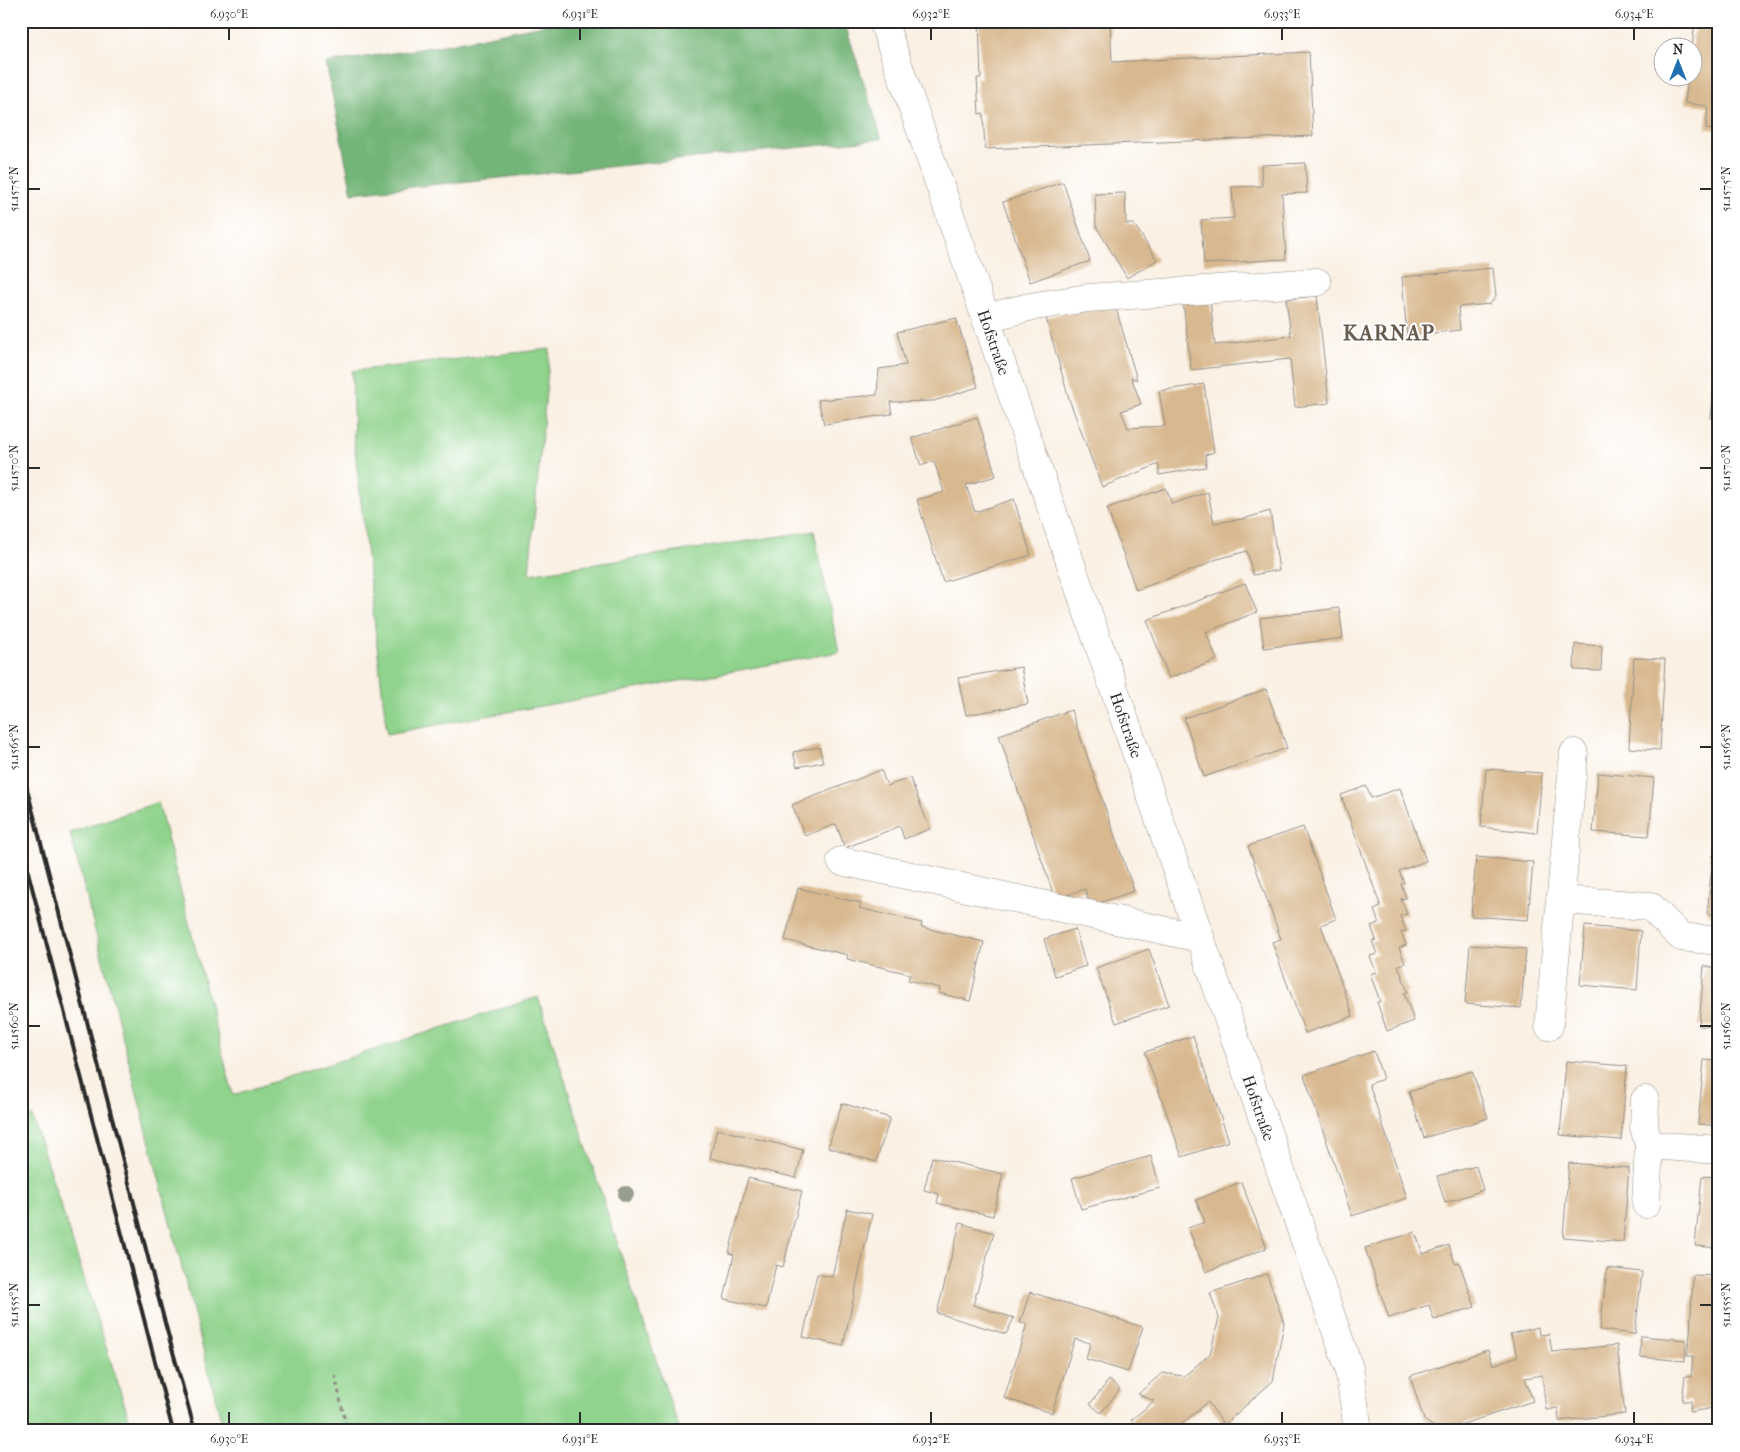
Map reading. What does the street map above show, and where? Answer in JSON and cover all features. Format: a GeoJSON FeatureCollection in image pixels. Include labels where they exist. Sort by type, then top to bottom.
{"type":"FeatureCollection","features":[{"type":"Feature","properties":{"kind":"street","name":"Hofstraße"},"geometry":{"type":"LineString","coordinates":[[883,21],[1349,1368],[1358,1431]]}},
{"type":"Feature","properties":{"kind":"street"},"geometry":{"type":"LineString","coordinates":[[986,318],[1029,307],[1088,298],[1317,282]]}},
{"type":"Feature","properties":{"kind":"street"},"geometry":{"type":"LineString","coordinates":[[1549,1026],[1574,753]]}},
{"type":"Feature","properties":{"kind":"street"},"geometry":{"type":"LineString","coordinates":[[841,861],[1200,938]]}},
{"type":"Feature","properties":{"kind":"street"},"geometry":{"type":"LineString","coordinates":[[1560,900],[1650,906],[1681,938],[1719,941]]}},
{"type":"Feature","properties":{"kind":"street"},"geometry":{"type":"LineString","coordinates":[[1645,1100],[1644,1127],[1649,1145],[1646,1204]]}},
{"type":"Feature","properties":{"kind":"street"},"geometry":{"type":"LineString","coordinates":[[1649,1145],[1719,1150]]}},
{"type":"Feature","properties":{"kind":"path"},"geometry":{"type":"LineString","coordinates":[[335,1374],[347,1431]]}},
{"type":"Feature","properties":{"kind":"green space"},"geometry":{"type":"Polygon","coordinates":[[[562,21],[844,21],[882,139],[352,193],[326,63],[439,46],[562,21]]]}},
{"type":"Feature","properties":{"kind":"green space"},"geometry":{"type":"Polygon","coordinates":[[[550,349],[529,574],[814,531],[839,652],[387,734],[354,441],[352,371],[550,349]]]}},
{"type":"Feature","properties":{"kind":"green space"},"geometry":{"type":"Polygon","coordinates":[[[158,802],[233,1095],[538,997],[680,1431],[224,1431],[70,833],[158,802]]]}},
{"type":"Feature","properties":{"kind":"green space"},"geometry":{"type":"Polygon","coordinates":[[[32,1116],[133,1431],[21,1431],[21,1123],[32,1116]]]}},
{"type":"Feature","properties":{"kind":"building"},"geometry":{"type":"Polygon","coordinates":[[[979,21],[1110,21],[1112,62],[1309,52],[1313,136],[985,149],[983,113],[979,114],[977,78],[981,78],[979,21]]]}},
{"type":"Feature","properties":{"kind":"building"},"geometry":{"type":"Polygon","coordinates":[[[1695,21],[1719,24],[1719,62],[1716,83],[1719,83],[1719,130],[1706,129],[1708,106],[1685,103],[1687,88],[1702,88],[1702,38],[1693,38],[1695,21]]]}},
{"type":"Feature","properties":{"kind":"building"},"geometry":{"type":"Polygon","coordinates":[[[1305,163],[1307,193],[1282,194],[1286,259],[1204,264],[1201,220],[1234,218],[1232,187],[1262,186],[1261,165],[1305,163]]]}},
{"type":"Feature","properties":{"kind":"building"},"geometry":{"type":"Polygon","coordinates":[[[1063,182],[1090,261],[1030,282],[1003,202],[1063,182]]]}},
{"type":"Feature","properties":{"kind":"building"},"geometry":{"type":"Polygon","coordinates":[[[1125,193],[1126,224],[1134,224],[1157,260],[1127,278],[1096,226],[1095,194],[1125,193]]]}},
{"type":"Feature","properties":{"kind":"building"},"geometry":{"type":"Polygon","coordinates":[[[1717,239],[1719,239],[1719,294],[1713,294],[1717,239]]]}},
{"type":"Feature","properties":{"kind":"building"},"geometry":{"type":"Polygon","coordinates":[[[1493,268],[1496,296],[1490,304],[1458,307],[1460,330],[1407,336],[1402,277],[1493,268]]]}},
{"type":"Feature","properties":{"kind":"building"},"geometry":{"type":"Polygon","coordinates":[[[1317,296],[1329,403],[1295,407],[1290,359],[1191,370],[1183,302],[1210,299],[1215,345],[1291,336],[1286,299],[1317,296]]]}},
{"type":"Feature","properties":{"kind":"building"},"geometry":{"type":"Polygon","coordinates":[[[1113,298],[1137,380],[1131,377],[1141,404],[1121,411],[1128,428],[1165,426],[1159,391],[1204,384],[1214,452],[1205,455],[1206,467],[1159,475],[1159,464],[1102,487],[1069,399],[1046,318],[1113,298]]]}},
{"type":"Feature","properties":{"kind":"building"},"geometry":{"type":"Polygon","coordinates":[[[956,318],[978,387],[934,401],[890,402],[892,414],[824,424],[818,400],[877,395],[879,369],[906,365],[897,332],[956,318]]]}},
{"type":"Feature","properties":{"kind":"building"},"geometry":{"type":"Polygon","coordinates":[[[1716,361],[1719,362],[1719,418],[1711,418],[1716,361]]]}},
{"type":"Feature","properties":{"kind":"building"},"geometry":{"type":"Polygon","coordinates":[[[977,417],[996,476],[966,485],[975,512],[1014,499],[1031,555],[943,582],[917,500],[944,492],[934,461],[921,466],[912,438],[977,417]]]}},
{"type":"Feature","properties":{"kind":"building"},"geometry":{"type":"Polygon","coordinates":[[[1166,488],[1172,504],[1208,492],[1214,523],[1243,519],[1270,511],[1279,570],[1253,575],[1247,551],[1214,560],[1203,566],[1136,590],[1107,508],[1166,488]]]}},
{"type":"Feature","properties":{"kind":"building"},"geometry":{"type":"Polygon","coordinates":[[[1245,583],[1257,612],[1206,632],[1217,660],[1169,678],[1147,620],[1245,583]]]}},
{"type":"Feature","properties":{"kind":"building"},"geometry":{"type":"Polygon","coordinates":[[[1339,608],[1343,638],[1264,648],[1260,618],[1339,608]]]}},
{"type":"Feature","properties":{"kind":"building"},"geometry":{"type":"Polygon","coordinates":[[[1575,644],[1602,646],[1601,671],[1574,670],[1575,644]]]}},
{"type":"Feature","properties":{"kind":"building"},"geometry":{"type":"Polygon","coordinates":[[[1634,658],[1665,659],[1660,750],[1629,748],[1634,658]]]}},
{"type":"Feature","properties":{"kind":"building"},"geometry":{"type":"Polygon","coordinates":[[[1021,667],[1028,704],[966,715],[958,678],[1021,667]]]}},
{"type":"Feature","properties":{"kind":"building"},"geometry":{"type":"Polygon","coordinates":[[[1266,689],[1287,748],[1204,777],[1184,718],[1266,689]]]}},
{"type":"Feature","properties":{"kind":"building"},"geometry":{"type":"Polygon","coordinates":[[[1071,710],[1134,891],[1090,906],[1085,889],[1055,899],[999,735],[1071,710]]]}},
{"type":"Feature","properties":{"kind":"building"},"geometry":{"type":"Polygon","coordinates":[[[819,747],[823,762],[797,767],[793,752],[819,747]]]}},
{"type":"Feature","properties":{"kind":"building"},"geometry":{"type":"Polygon","coordinates":[[[1486,769],[1542,773],[1537,833],[1481,827],[1486,769]]]}},
{"type":"Feature","properties":{"kind":"building"},"geometry":{"type":"Polygon","coordinates":[[[881,770],[887,786],[910,778],[930,829],[904,839],[900,826],[845,848],[836,824],[805,836],[792,805],[881,770]]]}},
{"type":"Feature","properties":{"kind":"building"},"geometry":{"type":"Polygon","coordinates":[[[1598,773],[1654,778],[1649,836],[1593,832],[1598,773]]]}},
{"type":"Feature","properties":{"kind":"building"},"geometry":{"type":"Polygon","coordinates":[[[1366,786],[1371,798],[1400,788],[1426,861],[1399,871],[1404,883],[1401,884],[1406,898],[1401,899],[1407,914],[1400,916],[1406,931],[1401,932],[1406,945],[1399,948],[1405,963],[1398,965],[1408,992],[1404,993],[1414,1021],[1387,1031],[1377,1002],[1380,1001],[1370,974],[1376,972],[1370,956],[1377,954],[1372,941],[1376,940],[1371,926],[1379,923],[1374,910],[1381,907],[1341,795],[1366,786]]]}},
{"type":"Feature","properties":{"kind":"building"},"geometry":{"type":"Polygon","coordinates":[[[1717,796],[1719,796],[1719,830],[1715,830],[1717,796]]]}},
{"type":"Feature","properties":{"kind":"building"},"geometry":{"type":"Polygon","coordinates":[[[1303,827],[1336,919],[1321,925],[1353,1016],[1305,1033],[1272,942],[1281,939],[1248,846],[1303,827]]]}},
{"type":"Feature","properties":{"kind":"building"},"geometry":{"type":"Polygon","coordinates":[[[1713,855],[1719,855],[1719,915],[1707,914],[1713,855]]]}},
{"type":"Feature","properties":{"kind":"building"},"geometry":{"type":"Polygon","coordinates":[[[1476,857],[1533,862],[1528,920],[1471,916],[1476,857]]]}},
{"type":"Feature","properties":{"kind":"building"},"geometry":{"type":"Polygon","coordinates":[[[798,888],[861,903],[859,908],[922,923],[921,927],[984,942],[970,1001],[939,993],[940,988],[908,980],[910,974],[847,959],[848,955],[785,940],[798,888]]]}},
{"type":"Feature","properties":{"kind":"building"},"geometry":{"type":"Polygon","coordinates":[[[1585,926],[1641,931],[1637,990],[1580,985],[1585,926]]]}},
{"type":"Feature","properties":{"kind":"building"},"geometry":{"type":"Polygon","coordinates":[[[1075,929],[1086,966],[1055,976],[1044,939],[1075,929]]]}},
{"type":"Feature","properties":{"kind":"building"},"geometry":{"type":"Polygon","coordinates":[[[1470,945],[1526,949],[1521,1008],[1465,1004],[1470,945]]]}},
{"type":"Feature","properties":{"kind":"building"},"geometry":{"type":"Polygon","coordinates":[[[1149,949],[1169,1005],[1116,1023],[1096,968],[1149,949]]]}},
{"type":"Feature","properties":{"kind":"building"},"geometry":{"type":"Polygon","coordinates":[[[1704,966],[1719,968],[1719,1027],[1699,1026],[1704,966]]]}},
{"type":"Feature","properties":{"kind":"building"},"geometry":{"type":"Polygon","coordinates":[[[1193,1036],[1229,1141],[1182,1157],[1145,1052],[1193,1036]]]}},
{"type":"Feature","properties":{"kind":"building"},"geometry":{"type":"Polygon","coordinates":[[[1374,1051],[1383,1079],[1369,1084],[1407,1198],[1352,1216],[1304,1075],[1374,1051]]]}},
{"type":"Feature","properties":{"kind":"building"},"geometry":{"type":"Polygon","coordinates":[[[1704,1060],[1719,1061],[1719,1126],[1698,1124],[1704,1060]]]}},
{"type":"Feature","properties":{"kind":"building"},"geometry":{"type":"Polygon","coordinates":[[[1566,1061],[1627,1066],[1621,1140],[1560,1135],[1566,1061]]]}},
{"type":"Feature","properties":{"kind":"building"},"geometry":{"type":"Polygon","coordinates":[[[1472,1071],[1488,1118],[1424,1138],[1409,1092],[1472,1071]]]}},
{"type":"Feature","properties":{"kind":"building"},"geometry":{"type":"Polygon","coordinates":[[[842,1103],[890,1118],[876,1162],[828,1147],[842,1103]]]}},
{"type":"Feature","properties":{"kind":"building"},"geometry":{"type":"Polygon","coordinates":[[[717,1129],[803,1150],[796,1178],[710,1158],[717,1129]]]}},
{"type":"Feature","properties":{"kind":"building"},"geometry":{"type":"Polygon","coordinates":[[[1151,1156],[1160,1188],[1081,1209],[1072,1178],[1151,1156]]]}},
{"type":"Feature","properties":{"kind":"building"},"geometry":{"type":"Polygon","coordinates":[[[932,1157],[1003,1174],[993,1216],[937,1203],[939,1194],[924,1190],[932,1157]]]}},
{"type":"Feature","properties":{"kind":"building"},"geometry":{"type":"Polygon","coordinates":[[[1569,1163],[1629,1168],[1623,1242],[1563,1237],[1569,1163]]]}},
{"type":"Feature","properties":{"kind":"building"},"geometry":{"type":"Polygon","coordinates":[[[1476,1166],[1483,1190],[1445,1203],[1437,1176],[1476,1166]]]}},
{"type":"Feature","properties":{"kind":"building"},"geometry":{"type":"Polygon","coordinates":[[[1702,1176],[1719,1177],[1719,1248],[1695,1246],[1702,1176]]]}},
{"type":"Feature","properties":{"kind":"building"},"geometry":{"type":"Polygon","coordinates":[[[748,1178],[802,1191],[783,1267],[776,1265],[766,1308],[724,1299],[734,1255],[729,1253],[748,1178]]]}},
{"type":"Feature","properties":{"kind":"building"},"geometry":{"type":"Polygon","coordinates":[[[1241,1182],[1267,1248],[1206,1272],[1188,1228],[1205,1222],[1196,1200],[1241,1182]]]}},
{"type":"Feature","properties":{"kind":"building"},"geometry":{"type":"Polygon","coordinates":[[[847,1209],[872,1214],[843,1346],[803,1337],[817,1274],[832,1277],[847,1209]]]}},
{"type":"Feature","properties":{"kind":"building"},"geometry":{"type":"Polygon","coordinates":[[[960,1223],[994,1233],[973,1305],[1014,1318],[1006,1334],[937,1313],[960,1223]]]}},
{"type":"Feature","properties":{"kind":"building"},"geometry":{"type":"Polygon","coordinates":[[[1415,1232],[1423,1254],[1449,1245],[1455,1264],[1459,1262],[1475,1307],[1434,1320],[1429,1305],[1389,1318],[1365,1248],[1415,1232]]]}},
{"type":"Feature","properties":{"kind":"building"},"geometry":{"type":"Polygon","coordinates":[[[1607,1268],[1642,1272],[1635,1334],[1600,1330],[1607,1268]]]}},
{"type":"Feature","properties":{"kind":"building"},"geometry":{"type":"Polygon","coordinates":[[[1267,1274],[1284,1323],[1273,1381],[1224,1425],[1208,1402],[1173,1431],[1140,1431],[1131,1420],[1154,1401],[1138,1394],[1162,1373],[1184,1376],[1210,1354],[1219,1318],[1210,1293],[1267,1274]]]}},
{"type":"Feature","properties":{"kind":"building"},"geometry":{"type":"Polygon","coordinates":[[[1693,1275],[1719,1276],[1719,1407],[1690,1412],[1691,1401],[1682,1401],[1685,1376],[1691,1377],[1693,1356],[1687,1356],[1693,1275]]]}},
{"type":"Feature","properties":{"kind":"building"},"geometry":{"type":"Polygon","coordinates":[[[1030,1292],[1143,1327],[1128,1372],[1086,1359],[1090,1343],[1075,1339],[1052,1413],[1004,1398],[1027,1324],[1020,1323],[1030,1292]]]}},
{"type":"Feature","properties":{"kind":"building"},"geometry":{"type":"Polygon","coordinates":[[[1538,1327],[1539,1335],[1549,1334],[1552,1352],[1617,1345],[1625,1414],[1559,1421],[1558,1408],[1546,1410],[1542,1375],[1525,1378],[1533,1401],[1451,1428],[1435,1428],[1424,1420],[1410,1376],[1488,1350],[1493,1365],[1518,1356],[1510,1334],[1538,1327]]]}},
{"type":"Feature","properties":{"kind":"building"},"geometry":{"type":"Polygon","coordinates":[[[1641,1336],[1686,1340],[1685,1361],[1640,1357],[1641,1336]]]}},
{"type":"Feature","properties":{"kind":"building"},"geometry":{"type":"Polygon","coordinates":[[[1109,1380],[1120,1389],[1101,1413],[1090,1404],[1109,1380]]]}},
{"type":"Feature","properties":{"kind":"railway"},"geometry":{"type":"LineString","coordinates":[[21,766],[165,1323],[195,1431]]}},
{"type":"Feature","properties":{"kind":"railway"},"geometry":{"type":"LineString","coordinates":[[21,845],[173,1431]]}},
{"type":"Feature","properties":{"kind":"district","name":"KARNAP"},"geometry":{"type":"Point","coordinates":[1389,333]}}]}
